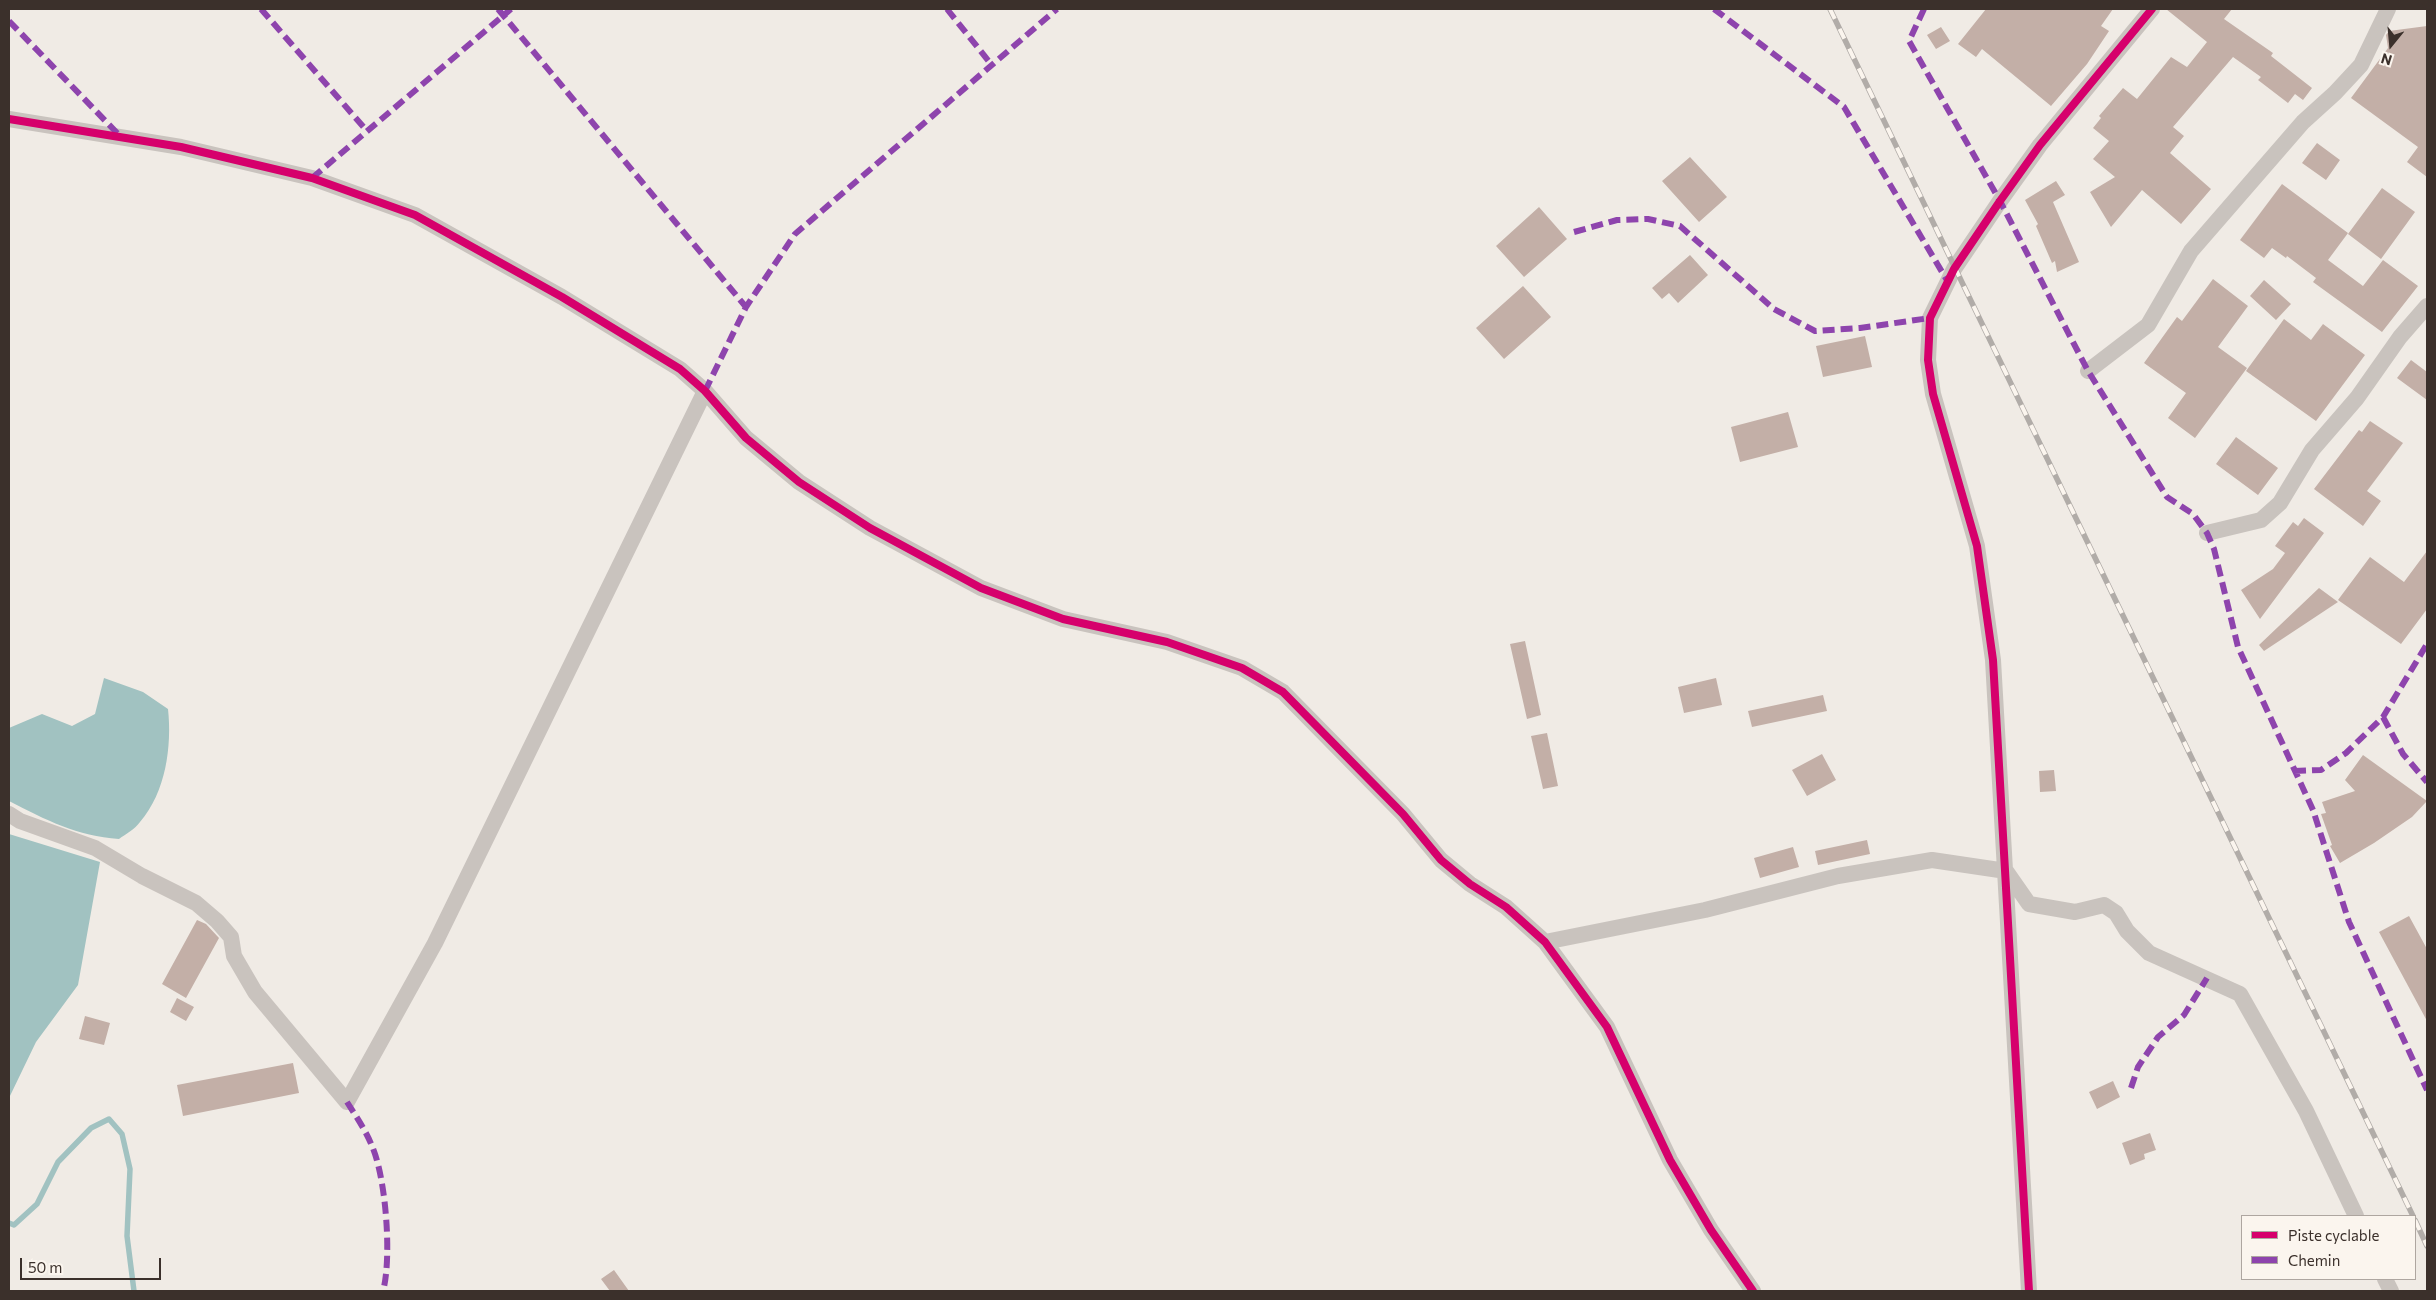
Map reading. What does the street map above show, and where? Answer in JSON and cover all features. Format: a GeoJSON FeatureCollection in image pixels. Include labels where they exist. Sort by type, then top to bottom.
{"type":"FeatureCollection","features":[{"type":"Feature","properties":{"kind":"street"},"geometry":{"type":"LineString","coordinates":[[2030,1291],[1993,660],[1977,546],[1933,394],[1928,360],[1930,318],[1954,269],[2040,145],[2152,9]]}},
{"type":"Feature","properties":{"kind":"street"},"geometry":{"type":"LineString","coordinates":[[2088,371],[2148,325],[2192,251],[2303,122],[2335,93],[2361,65],[2388,9]]}},
{"type":"Feature","properties":{"kind":"street"},"geometry":{"type":"LineString","coordinates":[[9,120],[181,147],[303,175],[416,215],[562,297],[680,369],[705,391],[746,438],[799,482],[870,528],[981,588],[1063,619],[1167,642],[1242,668],[1283,692],[1403,814],[1441,860],[1470,884],[1506,906],[1545,942],[1607,1027],[1670,1160],[1711,1230],[1754,1291]]}},
{"type":"Feature","properties":{"kind":"street"},"geometry":{"type":"LineString","coordinates":[[2207,533],[2262,520],[2280,503],[2312,450],[2357,398],[2400,337],[2427,306]]}},
{"type":"Feature","properties":{"kind":"street"},"geometry":{"type":"LineString","coordinates":[[9,814],[95,848],[142,876],[196,903],[217,921],[231,937],[234,956],[255,992],[348,1102],[435,943],[705,391]]}},
{"type":"Feature","properties":{"kind":"street"},"geometry":{"type":"LineString","coordinates":[[1545,942],[1705,910],[1838,876],[1932,860],[2006,871],[2029,904],[2075,912],[2104,905],[2116,913],[2127,931],[2149,953],[2240,994],[2306,1111],[2356,1215]]}},
{"type":"Feature","properties":{"kind":"water"},"geometry":{"type":"Polygon","coordinates":[[[104,678],[143,692],[168,709],[168,753],[156,797],[140,822],[119,839],[75,831],[49,821],[9,801],[9,728],[42,714],[72,726],[95,714],[104,678]]]}},
{"type":"Feature","properties":{"kind":"water"},"geometry":{"type":"Polygon","coordinates":[[[9,834],[100,862],[78,985],[36,1042],[9,1098],[9,834]]]}},
{"type":"Feature","properties":{"kind":"building"},"geometry":{"type":"Polygon","coordinates":[[[1986,9],[2113,9],[2101,26],[2109,31],[2087,64],[2051,106],[1982,49],[1976,57],[1958,44],[1986,9]]]}},
{"type":"Feature","properties":{"kind":"building"},"geometry":{"type":"Polygon","coordinates":[[[2166,9],[2232,9],[2224,19],[2273,53],[2271,56],[2312,88],[2303,100],[2295,94],[2288,103],[2258,80],[2261,77],[2233,57],[2173,127],[2184,136],[2170,153],[2211,189],[2181,224],[2142,190],[2111,227],[2090,192],[2115,177],[2093,159],[2109,141],[2093,128],[2101,118],[2099,116],[2123,88],[2137,99],[2171,57],[2187,67],[2207,42],[2166,9]]]}},
{"type":"Feature","properties":{"kind":"building"},"geometry":{"type":"Polygon","coordinates":[[[2427,26],[2427,177],[2407,162],[2418,147],[2351,98],[2388,48],[2386,35],[2389,31],[2427,26]]]}},
{"type":"Feature","properties":{"kind":"building"},"geometry":{"type":"Polygon","coordinates":[[[1941,27],[1950,41],[1936,49],[1927,35],[1941,27]]]}},
{"type":"Feature","properties":{"kind":"building"},"geometry":{"type":"Polygon","coordinates":[[[2317,143],[2340,160],[2326,180],[2302,163],[2317,143]]]}},
{"type":"Feature","properties":{"kind":"building"},"geometry":{"type":"Polygon","coordinates":[[[1690,157],[1727,197],[1699,222],[1662,181],[1690,157]]]}},
{"type":"Feature","properties":{"kind":"building"},"geometry":{"type":"Polygon","coordinates":[[[2056,181],[2065,195],[2053,202],[2079,262],[2057,272],[2055,261],[2052,263],[2036,226],[2038,224],[2025,200],[2056,181]]]}},
{"type":"Feature","properties":{"kind":"building"},"geometry":{"type":"Polygon","coordinates":[[[2282,184],[2348,233],[2328,260],[2363,286],[2383,260],[2418,286],[2382,332],[2313,282],[2316,278],[2287,256],[2286,258],[2272,248],[2264,258],[2240,240],[2282,184]]]}},
{"type":"Feature","properties":{"kind":"building"},"geometry":{"type":"Polygon","coordinates":[[[2382,188],[2415,212],[2381,259],[2348,234],[2382,188]]]}},
{"type":"Feature","properties":{"kind":"building"},"geometry":{"type":"Polygon","coordinates":[[[1539,207],[1567,239],[1524,277],[1496,246],[1539,207]]]}},
{"type":"Feature","properties":{"kind":"building"},"geometry":{"type":"Polygon","coordinates":[[[1690,255],[1708,275],[1678,303],[1669,293],[1662,299],[1652,288],[1690,255]]]}},
{"type":"Feature","properties":{"kind":"building"},"geometry":{"type":"Polygon","coordinates":[[[2213,279],[2248,306],[2218,347],[2247,368],[2195,438],[2168,418],[2186,393],[2144,363],[2177,317],[2182,321],[2213,279]]]}},
{"type":"Feature","properties":{"kind":"building"},"geometry":{"type":"Polygon","coordinates":[[[2264,280],[2291,304],[2276,320],[2250,296],[2264,280]]]}},
{"type":"Feature","properties":{"kind":"building"},"geometry":{"type":"Polygon","coordinates":[[[1523,286],[1551,317],[1504,359],[1476,328],[1523,286]]]}},
{"type":"Feature","properties":{"kind":"building"},"geometry":{"type":"Polygon","coordinates":[[[2284,319],[2311,340],[2323,324],[2365,355],[2316,421],[2246,371],[2284,319]]]}},
{"type":"Feature","properties":{"kind":"building"},"geometry":{"type":"Polygon","coordinates":[[[1865,336],[1872,367],[1823,377],[1816,346],[1865,336]]]}},
{"type":"Feature","properties":{"kind":"building"},"geometry":{"type":"Polygon","coordinates":[[[2411,360],[2427,372],[2427,400],[2397,378],[2411,360]]]}},
{"type":"Feature","properties":{"kind":"building"},"geometry":{"type":"Polygon","coordinates":[[[1788,412],[1798,447],[1740,462],[1731,427],[1788,412]]]}},
{"type":"Feature","properties":{"kind":"building"},"geometry":{"type":"Polygon","coordinates":[[[2370,421],[2403,443],[2367,491],[2381,501],[2363,526],[2314,489],[2359,430],[2362,432],[2370,421]]]}},
{"type":"Feature","properties":{"kind":"building"},"geometry":{"type":"Polygon","coordinates":[[[2236,437],[2278,468],[2258,495],[2216,464],[2236,437]]]}},
{"type":"Feature","properties":{"kind":"building"},"geometry":{"type":"Polygon","coordinates":[[[2304,518],[2324,533],[2260,619],[2241,590],[2273,569],[2285,553],[2275,546],[2293,522],[2298,526],[2304,518]]]}},
{"type":"Feature","properties":{"kind":"building"},"geometry":{"type":"Polygon","coordinates":[[[2427,551],[2427,609],[2401,644],[2338,600],[2370,557],[2404,582],[2427,551]]]}},
{"type":"Feature","properties":{"kind":"building"},"geometry":{"type":"Polygon","coordinates":[[[2319,588],[2338,602],[2264,651],[2259,645],[2319,588]]]}},
{"type":"Feature","properties":{"kind":"building"},"geometry":{"type":"Polygon","coordinates":[[[1525,641],[1541,715],[1527,719],[1510,644],[1525,641]]]}},
{"type":"Feature","properties":{"kind":"building"},"geometry":{"type":"Polygon","coordinates":[[[1716,678],[1722,705],[1684,713],[1678,687],[1716,678]]]}},
{"type":"Feature","properties":{"kind":"building"},"geometry":{"type":"Polygon","coordinates":[[[1823,695],[1827,711],[1752,727],[1748,711],[1823,695]]]}},
{"type":"Feature","properties":{"kind":"building"},"geometry":{"type":"Polygon","coordinates":[[[1547,733],[1558,786],[1543,789],[1531,736],[1547,733]]]}},
{"type":"Feature","properties":{"kind":"building"},"geometry":{"type":"Polygon","coordinates":[[[1822,754],[1836,780],[1807,796],[1792,770],[1822,754]]]}},
{"type":"Feature","properties":{"kind":"building"},"geometry":{"type":"Polygon","coordinates":[[[2363,755],[2427,801],[2412,817],[2340,863],[2330,846],[2332,845],[2321,814],[2326,813],[2322,802],[2355,791],[2345,780],[2363,755]]]}},
{"type":"Feature","properties":{"kind":"building"},"geometry":{"type":"Polygon","coordinates":[[[2054,770],[2056,791],[2040,792],[2039,771],[2054,770]]]}},
{"type":"Feature","properties":{"kind":"building"},"geometry":{"type":"Polygon","coordinates":[[[1867,840],[1870,854],[1818,865],[1815,851],[1867,840]]]}},
{"type":"Feature","properties":{"kind":"building"},"geometry":{"type":"Polygon","coordinates":[[[1793,847],[1799,867],[1760,878],[1754,858],[1793,847]]]}},
{"type":"Feature","properties":{"kind":"building"},"geometry":{"type":"Polygon","coordinates":[[[2409,916],[2427,949],[2427,1021],[2379,932],[2409,916]]]}},
{"type":"Feature","properties":{"kind":"building"},"geometry":{"type":"Polygon","coordinates":[[[197,920],[206,924],[219,938],[186,998],[162,984],[197,920]]]}},
{"type":"Feature","properties":{"kind":"building"},"geometry":{"type":"Polygon","coordinates":[[[177,998],[194,1007],[186,1021],[170,1012],[177,998]]]}},
{"type":"Feature","properties":{"kind":"building"},"geometry":{"type":"Polygon","coordinates":[[[85,1016],[110,1023],[104,1045],[79,1039],[85,1016]]]}},
{"type":"Feature","properties":{"kind":"building"},"geometry":{"type":"Polygon","coordinates":[[[293,1063],[299,1093],[183,1116],[177,1085],[293,1063]]]}},
{"type":"Feature","properties":{"kind":"building"},"geometry":{"type":"Polygon","coordinates":[[[2113,1081],[2120,1097],[2097,1109],[2089,1092],[2113,1081]]]}},
{"type":"Feature","properties":{"kind":"building"},"geometry":{"type":"Polygon","coordinates":[[[2150,1133],[2156,1150],[2144,1154],[2145,1159],[2130,1165],[2122,1143],[2150,1133]]]}},
{"type":"Feature","properties":{"kind":"building"},"geometry":{"type":"Polygon","coordinates":[[[614,1270],[629,1291],[610,1291],[601,1279],[614,1270]]]}},
{"type":"Feature","properties":{"kind":"waterway"},"geometry":{"type":"LineString","coordinates":[[9,1223],[14,1225],[37,1204],[58,1162],[91,1128],[109,1119],[122,1134],[130,1169],[127,1236],[134,1291]]}},
{"type":"Feature","properties":{"kind":"railway"},"geometry":{"type":"LineString","coordinates":[[1830,9],[2413,1215]]}},
{"type":"Feature","properties":{"kind":"railway"},"geometry":{"type":"LineString","coordinates":[[2416,1222],[2427,1246]]}},
{"type":"Feature","properties":{"kind":"marked path"},"geometry":{"type":"LineString","coordinates":[[261,9],[367,131]]}},
{"type":"Feature","properties":{"kind":"marked path"},"geometry":{"type":"LineString","coordinates":[[498,9],[746,307]]}},
{"type":"Feature","properties":{"kind":"marked path"},"geometry":{"type":"LineString","coordinates":[[312,178],[511,9]]}},
{"type":"Feature","properties":{"kind":"marked path"},"geometry":{"type":"LineString","coordinates":[[947,9],[991,64]]}},
{"type":"Feature","properties":{"kind":"marked path"},"geometry":{"type":"LineString","coordinates":[[705,391],[746,307],[795,234],[1057,9]]}},
{"type":"Feature","properties":{"kind":"marked path"},"geometry":{"type":"LineString","coordinates":[[1714,9],[1844,107],[1948,282]]}},
{"type":"Feature","properties":{"kind":"marked path"},"geometry":{"type":"LineString","coordinates":[[1924,9],[1909,41],[2000,201],[2088,371],[2167,497],[2193,514],[2207,533],[2214,549],[2238,647],[2313,810],[2349,922],[2427,1090]]}},
{"type":"Feature","properties":{"kind":"marked path"},"geometry":{"type":"LineString","coordinates":[[9,21],[120,136]]}},
{"type":"Feature","properties":{"kind":"marked path"},"geometry":{"type":"LineString","coordinates":[[1574,232],[1617,220],[1648,219],[1680,226],[1774,309],[1815,331],[1860,328],[1930,318]]}},
{"type":"Feature","properties":{"kind":"marked path"},"geometry":{"type":"LineString","coordinates":[[2294,771],[2321,770],[2346,753],[2383,717],[2427,644]]}},
{"type":"Feature","properties":{"kind":"marked path"},"geometry":{"type":"LineString","coordinates":[[2383,717],[2403,754],[2427,782]]}},
{"type":"Feature","properties":{"kind":"marked path"},"geometry":{"type":"LineString","coordinates":[[2131,1088],[2138,1067],[2158,1037],[2184,1015],[2207,978]]}},
{"type":"Feature","properties":{"kind":"marked path"},"geometry":{"type":"LineString","coordinates":[[347,1102],[370,1140],[381,1178],[387,1239],[386,1277],[383,1291]]}},
{"type":"Feature","properties":{"kind":"cycle path"},"geometry":{"type":"LineString","coordinates":[[2029,1291],[1993,660],[1977,546],[1933,394],[1928,360],[1930,318],[1954,269],[2040,145],[2152,9]]}},
{"type":"Feature","properties":{"kind":"cycle path"},"geometry":{"type":"LineString","coordinates":[[9,119],[181,147],[312,178],[415,215],[562,297],[680,369],[705,391],[746,438],[799,482],[870,528],[981,588],[1063,619],[1167,642],[1242,668],[1283,692],[1403,814],[1441,860],[1470,884],[1506,907],[1545,942],[1607,1027],[1670,1160],[1711,1230],[1753,1291]]}}]}
